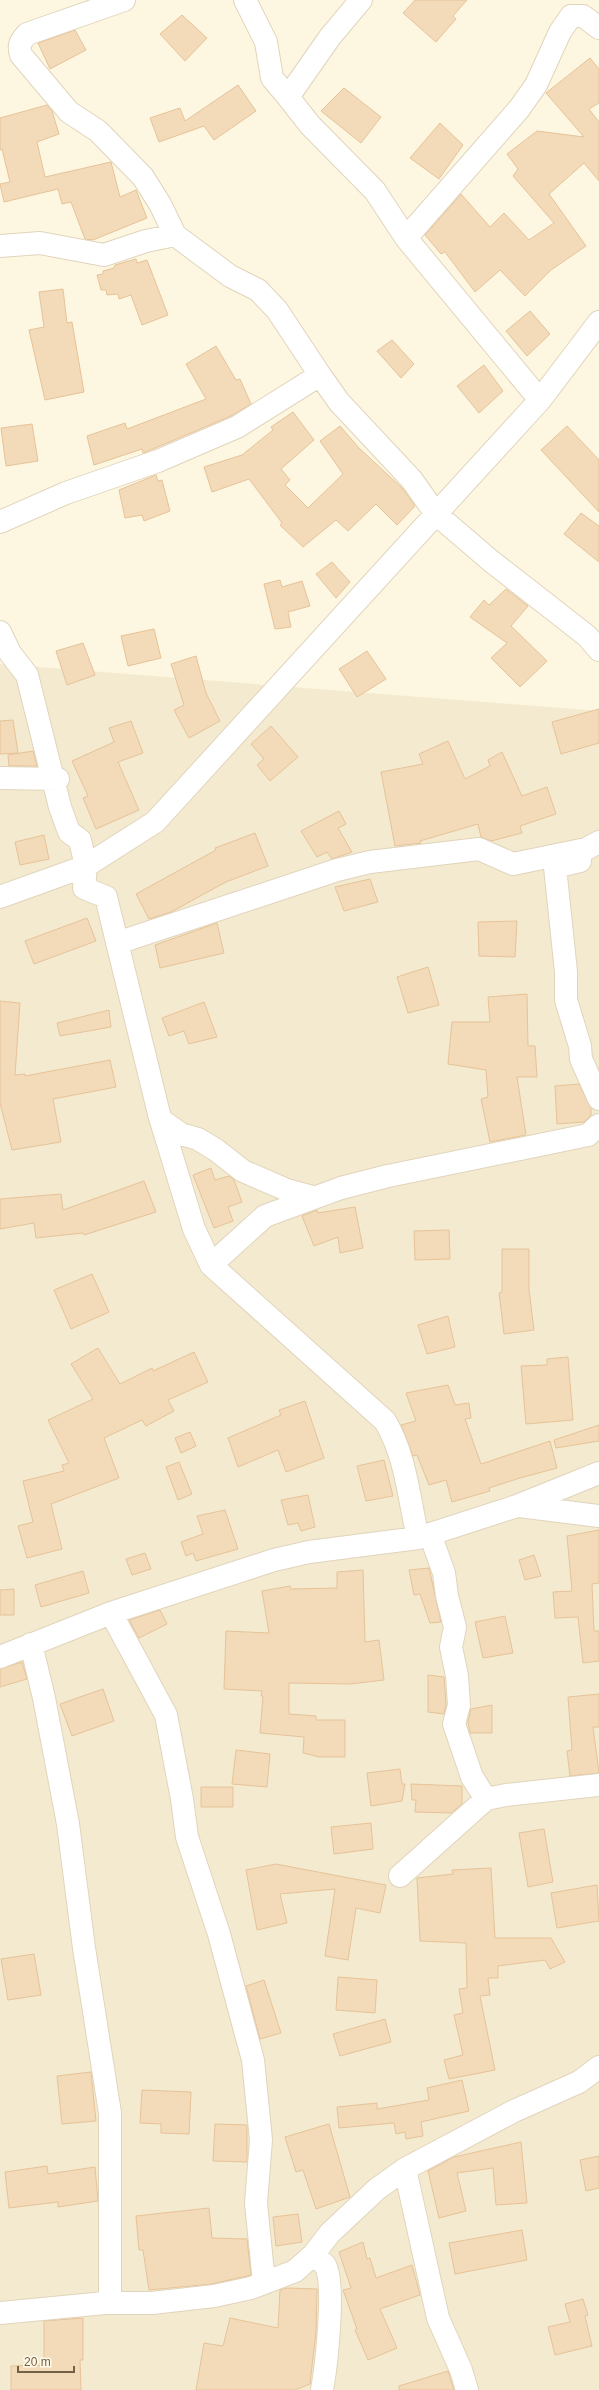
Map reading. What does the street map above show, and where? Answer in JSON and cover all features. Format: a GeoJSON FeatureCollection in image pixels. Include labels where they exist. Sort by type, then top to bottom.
{"type":"FeatureCollection","features":[{"type":"Feature","properties":{"kind":"street"},"geometry":{"type":"LineString","coordinates":[[124,0],[27,34],[20,42],[19,48],[21,55],[69,112],[98,131],[142,177],[160,204],[175,235],[230,276],[258,290],[277,310],[339,402],[412,480],[436,514],[490,561],[586,636],[599,650]]}},
{"type":"Feature","properties":{"kind":"street"},"geometry":{"type":"LineString","coordinates":[[245,0],[266,42],[272,78],[310,125],[375,190],[406,238],[540,400]]}},
{"type":"Feature","properties":{"kind":"street"},"geometry":{"type":"LineString","coordinates":[[288,97],[330,37],[361,0]]}},
{"type":"Feature","properties":{"kind":"street"},"geometry":{"type":"LineString","coordinates":[[406,238],[519,109],[536,85],[560,32],[572,16],[583,16],[599,28]]}},
{"type":"Feature","properties":{"kind":"street"},"geometry":{"type":"LineString","coordinates":[[0,246],[40,243],[104,255],[146,241],[175,235]]}},
{"type":"Feature","properties":{"kind":"street"},"geometry":{"type":"LineString","coordinates":[[0,897],[86,866],[155,822],[540,400],[599,322]]}},
{"type":"Feature","properties":{"kind":"street"},"geometry":{"type":"LineString","coordinates":[[0,522],[66,493],[158,461],[237,427],[320,375]]}},
{"type":"Feature","properties":{"kind":"street"},"geometry":{"type":"LineString","coordinates":[[0,632],[10,653],[26,674],[45,753],[69,832],[80,840],[86,866],[84,888],[106,896],[116,942],[161,1120],[194,1228],[211,1265],[385,1421],[394,1437],[400,1452],[424,1536],[444,1573],[447,1596],[455,1627],[451,1647],[457,1676],[459,1705],[454,1724],[472,1777],[486,1799]]}},
{"type":"Feature","properties":{"kind":"street"},"geometry":{"type":"LineString","coordinates":[[0,778],[56,786]]}},
{"type":"Feature","properties":{"kind":"street"},"geometry":{"type":"LineString","coordinates":[[116,942],[330,872],[370,862],[479,849],[513,864],[586,849],[599,842]]}},
{"type":"Feature","properties":{"kind":"street"},"geometry":{"type":"LineString","coordinates":[[599,857],[554,867],[566,972],[566,1000],[580,1046],[581,1059],[599,1099]]}},
{"type":"Feature","properties":{"kind":"street"},"geometry":{"type":"LineString","coordinates":[[161,1120],[181,1134],[198,1139],[216,1150],[242,1171],[287,1190],[313,1198]]}},
{"type":"Feature","properties":{"kind":"street"},"geometry":{"type":"LineString","coordinates":[[211,1265],[265,1216],[313,1198],[342,1188],[388,1176],[588,1135],[599,1125]]}},
{"type":"Feature","properties":{"kind":"street"},"geometry":{"type":"LineString","coordinates":[[0,1657],[111,1613],[274,1560],[309,1552],[424,1536],[517,1506],[599,1473]]}},
{"type":"Feature","properties":{"kind":"street"},"geometry":{"type":"LineString","coordinates":[[517,1506],[599,1516]]}},
{"type":"Feature","properties":{"kind":"street"},"geometry":{"type":"LineString","coordinates":[[111,1613],[166,1715],[182,1799],[187,1837],[219,1934],[253,2060],[261,2140],[256,2203],[264,2283]]}},
{"type":"Feature","properties":{"kind":"street"},"geometry":{"type":"LineString","coordinates":[[31,1644],[44,1698],[68,1824],[84,1948],[110,2113],[110,2303]]}},
{"type":"Feature","properties":{"kind":"street"},"geometry":{"type":"LineString","coordinates":[[400,1876],[486,1799],[506,1795],[599,1786]]}},
{"type":"Feature","properties":{"kind":"street"},"geometry":{"type":"LineString","coordinates":[[0,2313],[110,2303],[152,2303],[214,2296],[235,2293],[264,2283],[295,2270],[313,2255],[330,2233],[377,2189],[405,2169],[514,2111],[579,2082],[599,2067]]}},
{"type":"Feature","properties":{"kind":"street"},"geometry":{"type":"LineString","coordinates":[[405,2169],[438,2318],[461,2370],[467,2390]]}},
{"type":"Feature","properties":{"kind":"street"},"geometry":{"type":"LineString","coordinates":[[313,2255],[325,2266],[330,2281],[326,2368],[322,2390]]}},
{"type":"Feature","properties":{"kind":"shaded area"},"geometry":{"type":"Polygon","coordinates":[[[0,664],[599,711],[599,2390],[0,2390],[0,664]]]}},
{"type":"Feature","properties":{"kind":"building"},"geometry":{"type":"Polygon","coordinates":[[[415,0],[467,0],[453,16],[456,19],[436,42],[403,13],[415,0]]]}},
{"type":"Feature","properties":{"kind":"building"},"geometry":{"type":"Polygon","coordinates":[[[182,15],[207,38],[185,61],[160,34],[182,15]]]}},
{"type":"Feature","properties":{"kind":"building"},"geometry":{"type":"Polygon","coordinates":[[[75,30],[86,50],[50,69],[38,43],[75,30]]]}},
{"type":"Feature","properties":{"kind":"building"},"geometry":{"type":"Polygon","coordinates":[[[590,58],[599,69],[599,103],[589,109],[599,122],[599,181],[584,163],[549,194],[586,246],[551,270],[525,296],[500,270],[475,292],[445,252],[441,254],[425,235],[461,194],[490,227],[504,213],[529,240],[554,223],[513,176],[518,169],[507,154],[537,131],[584,137],[546,93],[590,58]]]}},
{"type":"Feature","properties":{"kind":"building"},"geometry":{"type":"Polygon","coordinates":[[[238,85],[256,111],[214,140],[204,126],[159,142],[150,118],[180,108],[185,121],[238,85]]]}},
{"type":"Feature","properties":{"kind":"building"},"geometry":{"type":"Polygon","coordinates":[[[344,88],[381,117],[361,143],[321,111],[344,88]]]}},
{"type":"Feature","properties":{"kind":"building"},"geometry":{"type":"Polygon","coordinates":[[[47,105],[52,111],[59,134],[37,142],[45,177],[111,162],[120,197],[136,190],[147,218],[93,240],[85,239],[71,202],[62,204],[58,189],[4,202],[0,184],[10,182],[2,149],[0,150],[0,118],[47,105]]]}},
{"type":"Feature","properties":{"kind":"building"},"geometry":{"type":"Polygon","coordinates":[[[440,123],[463,145],[439,179],[410,158],[440,123]]]}},
{"type":"Feature","properties":{"kind":"building"},"geometry":{"type":"Polygon","coordinates":[[[136,259],[137,263],[147,260],[168,315],[142,325],[131,295],[119,299],[118,294],[107,295],[106,290],[101,290],[97,275],[103,274],[103,271],[114,268],[115,265],[136,259]]]}},
{"type":"Feature","properties":{"kind":"building"},"geometry":{"type":"Polygon","coordinates":[[[63,289],[67,323],[72,322],[84,392],[45,400],[29,330],[44,327],[39,292],[63,289]]]}},
{"type":"Feature","properties":{"kind":"building"},"geometry":{"type":"Polygon","coordinates":[[[530,311],[550,334],[527,356],[506,331],[530,311]]]}},
{"type":"Feature","properties":{"kind":"building"},"geometry":{"type":"Polygon","coordinates":[[[392,340],[414,364],[401,378],[377,351],[392,340]]]}},
{"type":"Feature","properties":{"kind":"building"},"geometry":{"type":"Polygon","coordinates":[[[216,346],[236,380],[240,379],[251,404],[231,416],[143,453],[142,449],[94,465],[87,436],[125,423],[127,429],[206,399],[186,364],[216,346]]]}},
{"type":"Feature","properties":{"kind":"building"},"geometry":{"type":"Polygon","coordinates":[[[484,365],[503,391],[479,413],[457,386],[484,365]]]}},
{"type":"Feature","properties":{"kind":"building"},"geometry":{"type":"Polygon","coordinates":[[[293,412],[314,440],[281,469],[290,480],[285,485],[308,508],[343,474],[320,441],[340,426],[359,448],[402,488],[415,506],[397,525],[376,504],[348,531],[336,520],[303,547],[280,525],[282,523],[249,479],[212,492],[204,467],[242,455],[273,430],[271,427],[293,412]]]}},
{"type":"Feature","properties":{"kind":"building"},"geometry":{"type":"Polygon","coordinates":[[[32,424],[38,461],[6,466],[1,428],[32,424]]]}},
{"type":"Feature","properties":{"kind":"building"},"geometry":{"type":"Polygon","coordinates":[[[567,426],[599,460],[599,512],[541,450],[567,426]]]}},
{"type":"Feature","properties":{"kind":"building"},"geometry":{"type":"Polygon","coordinates":[[[156,475],[158,481],[162,480],[170,511],[144,521],[142,515],[125,518],[119,490],[156,475]]]}},
{"type":"Feature","properties":{"kind":"building"},"geometry":{"type":"Polygon","coordinates":[[[581,513],[599,526],[599,562],[564,534],[581,513]]]}},
{"type":"Feature","properties":{"kind":"building"},"geometry":{"type":"Polygon","coordinates":[[[332,562],[350,582],[336,598],[316,574],[332,562]]]}},
{"type":"Feature","properties":{"kind":"building"},"geometry":{"type":"Polygon","coordinates":[[[280,580],[282,587],[302,581],[310,606],[288,612],[291,627],[275,629],[264,584],[280,580]]]}},
{"type":"Feature","properties":{"kind":"building"},"geometry":{"type":"Polygon","coordinates":[[[506,589],[528,606],[511,626],[547,661],[520,687],[491,658],[507,643],[470,617],[484,600],[489,605],[506,589]]]}},
{"type":"Feature","properties":{"kind":"building"},"geometry":{"type":"Polygon","coordinates":[[[154,629],[161,658],[128,666],[121,636],[154,629]]]}},
{"type":"Feature","properties":{"kind":"building"},"geometry":{"type":"Polygon","coordinates":[[[83,643],[95,675],[67,685],[56,651],[83,643]]]}},
{"type":"Feature","properties":{"kind":"building"},"geometry":{"type":"Polygon","coordinates":[[[367,651],[386,679],[357,697],[339,669],[367,651]]]}},
{"type":"Feature","properties":{"kind":"building"},"geometry":{"type":"Polygon","coordinates":[[[196,656],[206,693],[220,721],[189,738],[174,710],[184,705],[171,664],[196,656]]]}},
{"type":"Feature","properties":{"kind":"building"},"geometry":{"type":"Polygon","coordinates":[[[599,709],[599,743],[561,754],[552,722],[599,709]]]}},
{"type":"Feature","properties":{"kind":"building"},"geometry":{"type":"Polygon","coordinates":[[[13,720],[18,753],[0,754],[0,721],[13,720]]]}},
{"type":"Feature","properties":{"kind":"building"},"geometry":{"type":"Polygon","coordinates":[[[131,721],[143,753],[118,762],[139,810],[96,829],[83,798],[88,796],[72,761],[114,742],[109,728],[131,721]]]}},
{"type":"Feature","properties":{"kind":"building"},"geometry":{"type":"Polygon","coordinates":[[[271,726],[298,757],[270,781],[257,765],[264,759],[251,744],[271,726]]]}},
{"type":"Feature","properties":{"kind":"building"},"geometry":{"type":"Polygon","coordinates":[[[448,741],[465,779],[490,766],[488,760],[502,752],[522,796],[547,787],[556,814],[520,826],[522,833],[491,841],[481,837],[478,824],[420,841],[421,843],[395,846],[381,772],[423,764],[419,754],[448,741]]]}},
{"type":"Feature","properties":{"kind":"building"},"geometry":{"type":"Polygon","coordinates":[[[33,751],[37,766],[9,766],[8,755],[33,751]]]}},
{"type":"Feature","properties":{"kind":"building"},"geometry":{"type":"Polygon","coordinates":[[[339,811],[346,824],[338,828],[352,852],[332,859],[327,852],[317,857],[301,831],[339,811]]]}},
{"type":"Feature","properties":{"kind":"building"},"geometry":{"type":"Polygon","coordinates":[[[255,833],[268,866],[226,882],[171,912],[149,919],[136,894],[216,850],[215,848],[255,833]]]}},
{"type":"Feature","properties":{"kind":"building"},"geometry":{"type":"Polygon","coordinates":[[[44,835],[49,859],[20,865],[15,842],[44,835]]]}},
{"type":"Feature","properties":{"kind":"building"},"geometry":{"type":"Polygon","coordinates":[[[370,879],[378,902],[344,911],[335,887],[370,879]]]}},
{"type":"Feature","properties":{"kind":"building"},"geometry":{"type":"Polygon","coordinates":[[[87,918],[96,941],[34,964],[25,941],[87,918]]]}},
{"type":"Feature","properties":{"kind":"building"},"geometry":{"type":"Polygon","coordinates":[[[517,921],[515,957],[479,956],[478,922],[517,921]]]}},
{"type":"Feature","properties":{"kind":"building"},"geometry":{"type":"Polygon","coordinates":[[[217,923],[224,953],[160,968],[155,945],[217,923]]]}},
{"type":"Feature","properties":{"kind":"building"},"geometry":{"type":"Polygon","coordinates":[[[428,967],[439,1005],[408,1013],[397,977],[428,967]]]}},
{"type":"Feature","properties":{"kind":"building"},"geometry":{"type":"Polygon","coordinates":[[[527,994],[528,1046],[535,1046],[537,1077],[517,1077],[526,1135],[490,1142],[481,1099],[488,1097],[486,1070],[448,1064],[452,1022],[490,1022],[488,997],[527,994]]]}},
{"type":"Feature","properties":{"kind":"building"},"geometry":{"type":"Polygon","coordinates":[[[0,1001],[20,1003],[15,1075],[25,1074],[25,1076],[110,1060],[116,1087],[53,1099],[61,1142],[12,1150],[0,1103],[0,1001]]]}},
{"type":"Feature","properties":{"kind":"building"},"geometry":{"type":"Polygon","coordinates":[[[204,1002],[217,1037],[189,1044],[184,1031],[169,1036],[162,1018],[204,1002]]]}},
{"type":"Feature","properties":{"kind":"building"},"geometry":{"type":"Polygon","coordinates":[[[109,1010],[111,1027],[60,1036],[57,1023],[109,1010]]]}},
{"type":"Feature","properties":{"kind":"building"},"geometry":{"type":"Polygon","coordinates":[[[579,1084],[591,1108],[591,1115],[584,1122],[557,1124],[555,1086],[579,1084]]]}},
{"type":"Feature","properties":{"kind":"building"},"geometry":{"type":"Polygon","coordinates":[[[211,1168],[215,1180],[229,1176],[234,1180],[242,1202],[228,1207],[233,1221],[214,1228],[193,1175],[211,1168]]]}},
{"type":"Feature","properties":{"kind":"building"},"geometry":{"type":"Polygon","coordinates":[[[144,1181],[156,1212],[84,1235],[83,1233],[36,1238],[34,1223],[0,1229],[0,1199],[61,1194],[63,1210],[144,1181]]]}},
{"type":"Feature","properties":{"kind":"building"},"geometry":{"type":"Polygon","coordinates":[[[355,1207],[363,1248],[340,1253],[338,1237],[314,1246],[302,1216],[317,1210],[318,1213],[355,1207]]]}},
{"type":"Feature","properties":{"kind":"building"},"geometry":{"type":"Polygon","coordinates":[[[449,1230],[450,1259],[415,1260],[414,1231],[449,1230]]]}},
{"type":"Feature","properties":{"kind":"building"},"geometry":{"type":"Polygon","coordinates":[[[502,1249],[529,1249],[529,1290],[534,1330],[504,1334],[499,1293],[502,1292],[502,1249]]]}},
{"type":"Feature","properties":{"kind":"building"},"geometry":{"type":"Polygon","coordinates":[[[92,1274],[109,1312],[71,1329],[54,1290],[92,1274]]]}},
{"type":"Feature","properties":{"kind":"building"},"geometry":{"type":"Polygon","coordinates":[[[448,1316],[455,1347],[427,1354],[418,1325],[448,1316]]]}},
{"type":"Feature","properties":{"kind":"building"},"geometry":{"type":"Polygon","coordinates":[[[98,1348],[120,1384],[152,1368],[153,1371],[194,1352],[208,1382],[168,1400],[174,1411],[146,1426],[142,1420],[104,1438],[119,1478],[51,1504],[62,1549],[27,1558],[18,1526],[33,1522],[23,1481],[64,1471],[62,1465],[69,1463],[48,1420],[93,1399],[71,1364],[98,1348]]]}},
{"type":"Feature","properties":{"kind":"building"},"geometry":{"type":"Polygon","coordinates":[[[568,1357],[573,1420],[526,1424],[521,1366],[547,1365],[547,1359],[568,1357]]]}},
{"type":"Feature","properties":{"kind":"building"},"geometry":{"type":"Polygon","coordinates":[[[448,1385],[455,1405],[469,1403],[471,1418],[465,1419],[481,1464],[550,1441],[557,1468],[489,1488],[490,1491],[452,1502],[446,1480],[429,1485],[417,1455],[413,1456],[401,1425],[416,1421],[406,1393],[448,1385]]]}},
{"type":"Feature","properties":{"kind":"building"},"geometry":{"type":"Polygon","coordinates":[[[305,1401],[324,1458],[286,1472],[278,1450],[238,1467],[228,1438],[281,1415],[279,1410],[305,1401]]]}},
{"type":"Feature","properties":{"kind":"building"},"geometry":{"type":"Polygon","coordinates":[[[599,1425],[599,1441],[556,1448],[554,1440],[599,1425]]]}},
{"type":"Feature","properties":{"kind":"building"},"geometry":{"type":"Polygon","coordinates":[[[190,1432],[196,1446],[181,1453],[175,1438],[190,1432]]]}},
{"type":"Feature","properties":{"kind":"building"},"geometry":{"type":"Polygon","coordinates":[[[384,1460],[393,1496],[366,1501],[357,1466],[384,1460]]]}},
{"type":"Feature","properties":{"kind":"building"},"geometry":{"type":"Polygon","coordinates":[[[179,1462],[192,1494],[178,1500],[166,1467],[179,1462]]]}},
{"type":"Feature","properties":{"kind":"building"},"geometry":{"type":"Polygon","coordinates":[[[308,1495],[315,1527],[301,1531],[298,1523],[288,1525],[281,1500],[308,1495]]]}},
{"type":"Feature","properties":{"kind":"building"},"geometry":{"type":"Polygon","coordinates":[[[225,1510],[238,1549],[196,1561],[193,1553],[186,1556],[181,1542],[203,1534],[197,1516],[225,1510]]]}},
{"type":"Feature","properties":{"kind":"building"},"geometry":{"type":"Polygon","coordinates":[[[599,1530],[599,1583],[592,1584],[594,1631],[599,1631],[599,1661],[583,1663],[578,1617],[555,1618],[553,1592],[572,1591],[567,1536],[599,1530]]]}},
{"type":"Feature","properties":{"kind":"building"},"geometry":{"type":"Polygon","coordinates":[[[145,1553],[151,1569],[132,1575],[126,1559],[145,1553]]]}},
{"type":"Feature","properties":{"kind":"building"},"geometry":{"type":"Polygon","coordinates":[[[534,1555],[541,1576],[525,1580],[519,1560],[534,1555]]]}},
{"type":"Feature","properties":{"kind":"building"},"geometry":{"type":"Polygon","coordinates":[[[429,1568],[441,1622],[430,1623],[420,1594],[414,1595],[409,1570],[429,1568]]]}},
{"type":"Feature","properties":{"kind":"building"},"geometry":{"type":"Polygon","coordinates":[[[363,1570],[365,1642],[379,1640],[384,1680],[350,1684],[289,1683],[289,1714],[316,1716],[316,1720],[345,1720],[345,1757],[319,1757],[303,1753],[304,1737],[260,1733],[263,1696],[261,1696],[262,1691],[224,1689],[226,1631],[269,1633],[262,1591],[290,1586],[291,1589],[337,1588],[337,1572],[363,1570]]]}},
{"type":"Feature","properties":{"kind":"building"},"geometry":{"type":"Polygon","coordinates":[[[83,1571],[89,1593],[41,1607],[35,1585],[83,1571]]]}},
{"type":"Feature","properties":{"kind":"building"},"geometry":{"type":"Polygon","coordinates":[[[14,1589],[14,1615],[0,1615],[0,1590],[14,1589]]]}},
{"type":"Feature","properties":{"kind":"building"},"geometry":{"type":"Polygon","coordinates":[[[160,1610],[167,1624],[139,1638],[129,1620],[160,1610]]]}},
{"type":"Feature","properties":{"kind":"building"},"geometry":{"type":"Polygon","coordinates":[[[505,1616],[513,1653],[483,1658],[475,1622],[505,1616]]]}},
{"type":"Feature","properties":{"kind":"building"},"geometry":{"type":"Polygon","coordinates":[[[22,1662],[27,1679],[0,1687],[0,1669],[22,1662]]]}},
{"type":"Feature","properties":{"kind":"building"},"geometry":{"type":"Polygon","coordinates":[[[428,1675],[444,1677],[446,1704],[444,1714],[428,1712],[428,1675]]]}},
{"type":"Feature","properties":{"kind":"building"},"geometry":{"type":"Polygon","coordinates":[[[103,1689],[114,1721],[72,1736],[60,1704],[103,1689]]]}},
{"type":"Feature","properties":{"kind":"building"},"geometry":{"type":"Polygon","coordinates":[[[599,1694],[599,1727],[593,1727],[599,1773],[570,1776],[567,1751],[572,1750],[568,1697],[599,1694]]]}},
{"type":"Feature","properties":{"kind":"building"},"geometry":{"type":"Polygon","coordinates":[[[492,1705],[492,1733],[470,1733],[468,1722],[471,1709],[492,1705]]]}},
{"type":"Feature","properties":{"kind":"building"},"geometry":{"type":"Polygon","coordinates":[[[236,1750],[270,1754],[267,1787],[232,1784],[236,1750]]]}},
{"type":"Feature","properties":{"kind":"building"},"geometry":{"type":"Polygon","coordinates":[[[400,1769],[402,1784],[405,1784],[402,1801],[371,1806],[367,1773],[400,1769]]]}},
{"type":"Feature","properties":{"kind":"building"},"geometry":{"type":"Polygon","coordinates":[[[411,1784],[462,1786],[462,1804],[451,1813],[415,1812],[416,1800],[412,1800],[411,1784]]]}},
{"type":"Feature","properties":{"kind":"building"},"geometry":{"type":"Polygon","coordinates":[[[201,1787],[233,1787],[233,1807],[201,1807],[201,1787]]]}},
{"type":"Feature","properties":{"kind":"building"},"geometry":{"type":"Polygon","coordinates":[[[371,1823],[373,1849],[334,1854],[331,1827],[371,1823]]]}},
{"type":"Feature","properties":{"kind":"building"},"geometry":{"type":"Polygon","coordinates":[[[544,1829],[553,1882],[528,1887],[519,1833],[544,1829]]]}},
{"type":"Feature","properties":{"kind":"building"},"geometry":{"type":"Polygon","coordinates":[[[276,1864],[386,1885],[380,1913],[356,1908],[348,1960],[325,1956],[335,1889],[280,1894],[287,1923],[257,1930],[246,1870],[276,1864]]]}},
{"type":"Feature","properties":{"kind":"building"},"geometry":{"type":"Polygon","coordinates":[[[491,1868],[495,1938],[551,1938],[565,1962],[550,1969],[545,1960],[498,1966],[498,1978],[488,1978],[490,1995],[480,1996],[495,2070],[449,2079],[444,2060],[463,2055],[454,2015],[463,2013],[459,1989],[467,1988],[466,1943],[420,1941],[417,1878],[453,1874],[452,1870],[491,1868]]]}},
{"type":"Feature","properties":{"kind":"building"},"geometry":{"type":"Polygon","coordinates":[[[597,1885],[599,1921],[557,1928],[551,1893],[597,1885]]]}},
{"type":"Feature","properties":{"kind":"building"},"geometry":{"type":"Polygon","coordinates":[[[34,1954],[41,1995],[8,2000],[1,1959],[34,1954]]]}},
{"type":"Feature","properties":{"kind":"building"},"geometry":{"type":"Polygon","coordinates":[[[338,1977],[377,1980],[375,2013],[336,2010],[338,1977]]]}},
{"type":"Feature","properties":{"kind":"building"},"geometry":{"type":"Polygon","coordinates":[[[264,1980],[281,2033],[260,2039],[246,1986],[264,1980]]]}},
{"type":"Feature","properties":{"kind":"building"},"geometry":{"type":"Polygon","coordinates":[[[385,2019],[391,2042],[340,2056],[333,2034],[385,2019]]]}},
{"type":"Feature","properties":{"kind":"building"},"geometry":{"type":"Polygon","coordinates":[[[91,2072],[96,2121],[62,2124],[57,2076],[91,2072]]]}},
{"type":"Feature","properties":{"kind":"building"},"geometry":{"type":"Polygon","coordinates":[[[462,2080],[469,2111],[421,2122],[423,2136],[406,2139],[405,2132],[396,2134],[394,2123],[339,2128],[337,2107],[377,2103],[377,2109],[429,2100],[427,2088],[462,2080]]]}},
{"type":"Feature","properties":{"kind":"building"},"geometry":{"type":"Polygon","coordinates":[[[142,2090],[191,2092],[189,2134],[161,2133],[161,2124],[140,2123],[142,2090]]]}},
{"type":"Feature","properties":{"kind":"building"},"geometry":{"type":"Polygon","coordinates":[[[215,2124],[247,2125],[247,2162],[213,2161],[215,2124]]]}},
{"type":"Feature","properties":{"kind":"building"},"geometry":{"type":"Polygon","coordinates":[[[329,2124],[350,2197],[316,2209],[303,2170],[296,2172],[285,2137],[329,2124]]]}},
{"type":"Feature","properties":{"kind":"building"},"geometry":{"type":"Polygon","coordinates":[[[521,2142],[527,2203],[496,2205],[493,2168],[457,2173],[466,2211],[439,2218],[428,2171],[454,2157],[521,2142]]]}},
{"type":"Feature","properties":{"kind":"building"},"geometry":{"type":"Polygon","coordinates":[[[599,2156],[599,2188],[586,2191],[580,2160],[599,2156]]]}},
{"type":"Feature","properties":{"kind":"building"},"geometry":{"type":"Polygon","coordinates":[[[47,2166],[48,2174],[95,2167],[98,2201],[58,2207],[58,2202],[9,2208],[5,2172],[47,2166]]]}},
{"type":"Feature","properties":{"kind":"building"},"geometry":{"type":"Polygon","coordinates":[[[209,2208],[212,2238],[247,2239],[251,2275],[212,2284],[149,2290],[143,2250],[139,2250],[136,2216],[209,2208]]]}},
{"type":"Feature","properties":{"kind":"building"},"geometry":{"type":"Polygon","coordinates":[[[298,2214],[302,2242],[276,2246],[273,2217],[298,2214]]]}},
{"type":"Feature","properties":{"kind":"building"},"geometry":{"type":"Polygon","coordinates":[[[522,2230],[527,2260],[455,2274],[449,2243],[522,2230]]]}},
{"type":"Feature","properties":{"kind":"building"},"geometry":{"type":"Polygon","coordinates":[[[363,2242],[367,2259],[370,2258],[376,2278],[412,2265],[420,2295],[380,2309],[397,2348],[368,2360],[355,2330],[357,2329],[343,2290],[351,2288],[339,2252],[363,2242]]]}},
{"type":"Feature","properties":{"kind":"building"},"geometry":{"type":"Polygon","coordinates":[[[287,2288],[317,2289],[316,2332],[310,2384],[295,2390],[196,2390],[204,2343],[223,2346],[230,2318],[278,2328],[280,2290],[287,2288]]]}},
{"type":"Feature","properties":{"kind":"building"},"geometry":{"type":"Polygon","coordinates":[[[583,2299],[588,2315],[585,2316],[592,2346],[555,2355],[548,2327],[570,2322],[565,2304],[583,2299]]]}},
{"type":"Feature","properties":{"kind":"building"},"geometry":{"type":"Polygon","coordinates":[[[83,2318],[83,2360],[80,2360],[81,2390],[11,2390],[11,2366],[44,2365],[44,2321],[83,2318]]]}},
{"type":"Feature","properties":{"kind":"building"},"geometry":{"type":"Polygon","coordinates":[[[448,2371],[454,2390],[399,2390],[399,2386],[448,2371]]]}}]}
